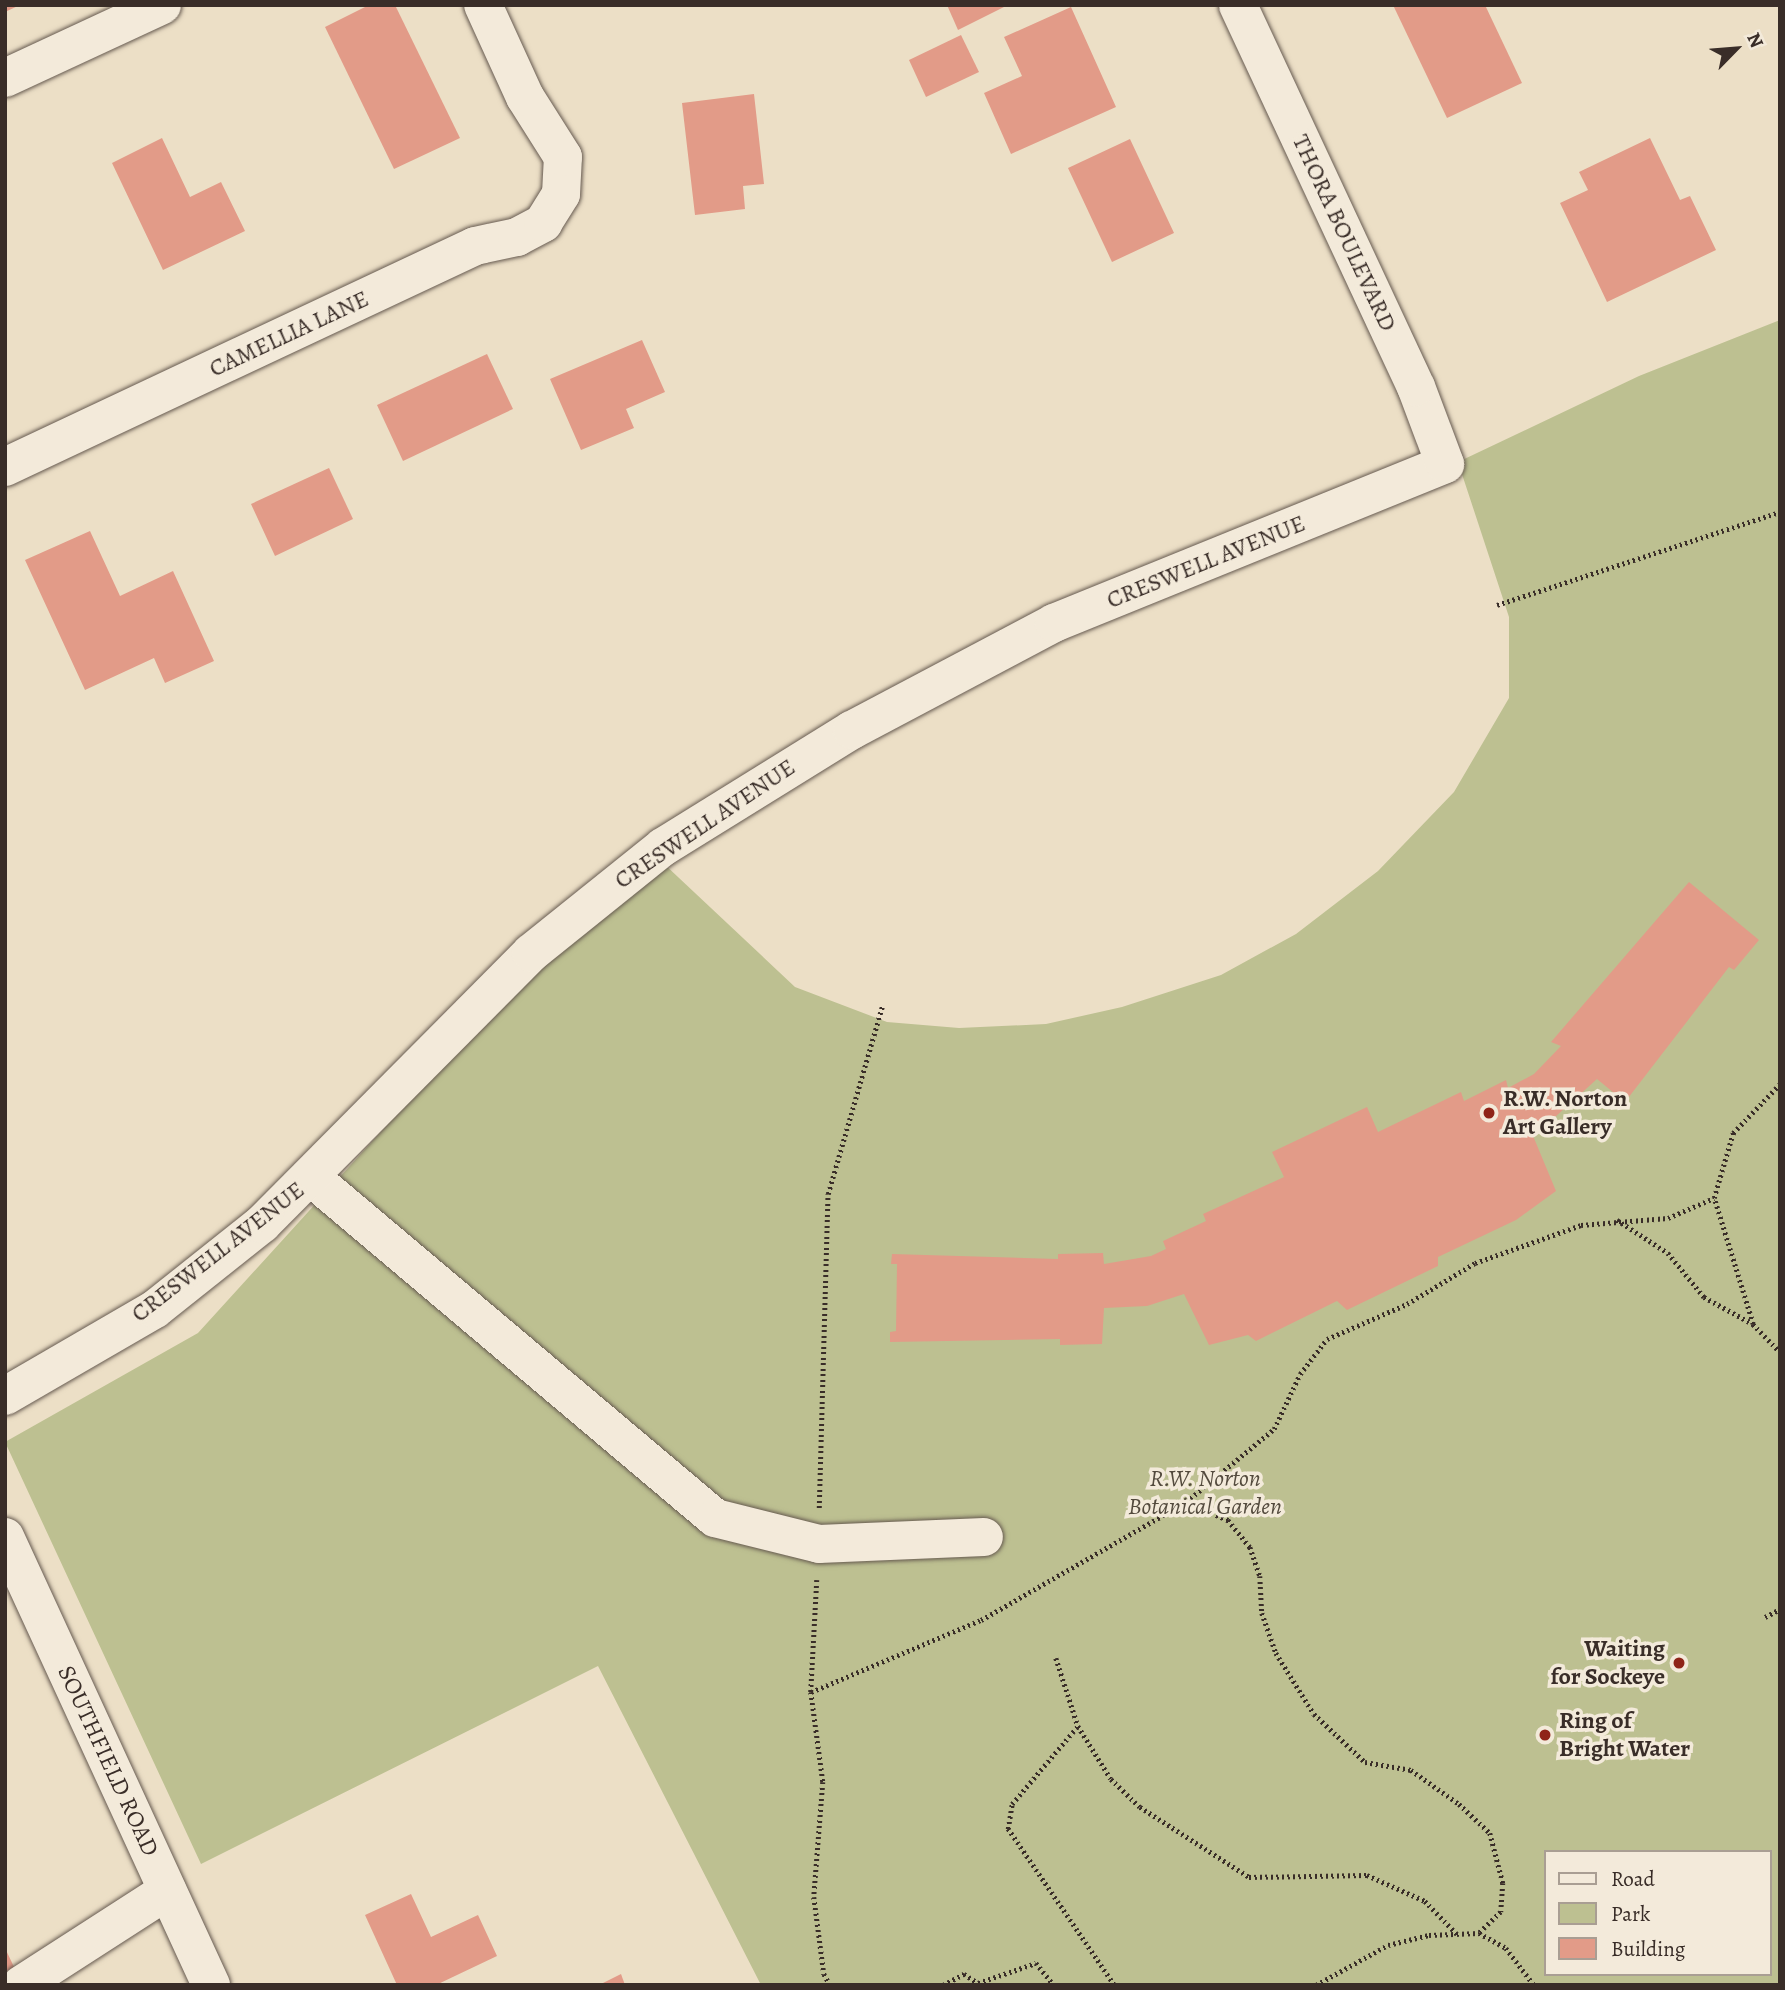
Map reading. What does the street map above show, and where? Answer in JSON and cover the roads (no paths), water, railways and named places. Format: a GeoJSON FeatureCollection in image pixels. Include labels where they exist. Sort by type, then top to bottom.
{"type":"FeatureCollection","features":[{"type":"Feature","properties":{"kind":"street"},"geometry":{"type":"LineString","coordinates":[[5,78],[162,5]]}},
{"type":"Feature","properties":{"kind":"street","name":"CAMELLIA LANE"},"geometry":{"type":"LineString","coordinates":[[5,467],[475,246],[517,237],[543,223],[561,194],[563,157],[525,97],[483,5]]}},
{"type":"Feature","properties":{"kind":"street","name":"THORA BOULEVARD"},"geometry":{"type":"LineString","coordinates":[[1238,5],[1416,387],[1445,464]]}},
{"type":"Feature","properties":{"kind":"street","name":"CRESWELL AVENUE"},"geometry":{"type":"LineString","coordinates":[[5,1396],[155,1308],[262,1224],[312,1178],[419,1062],[531,953],[663,847],[752,789],[908,699],[1054,624],[1445,464]]}},
{"type":"Feature","properties":{"kind":"street"},"geometry":{"type":"LineString","coordinates":[[312,1178],[715,1518],[818,1544],[984,1536]]}},
{"type":"Feature","properties":{"kind":"street","name":"SOUTHFIELD ROAD"},"geometry":{"type":"LineString","coordinates":[[5,1537],[211,1985]]}},
{"type":"Feature","properties":{"kind":"street"},"geometry":{"type":"LineString","coordinates":[[21,1985],[167,1891]]}},
{"type":"Feature","properties":{"kind":"place","name":"R.W. Norton Art Gallery"},"geometry":{"type":"Point","coordinates":[1489,1113]}},
{"type":"Feature","properties":{"kind":"place","name":"Waiting for Sockeye"},"geometry":{"type":"Point","coordinates":[1679,1663]}},
{"type":"Feature","properties":{"kind":"place","name":"Ring of Bright Water"},"geometry":{"type":"Point","coordinates":[1545,1735]}},
{"type":"Feature","properties":{"kind":"park label","name":"R.W. Norton Botanical Garden"},"geometry":{"type":"Point","coordinates":[1205,1493]}}]}
